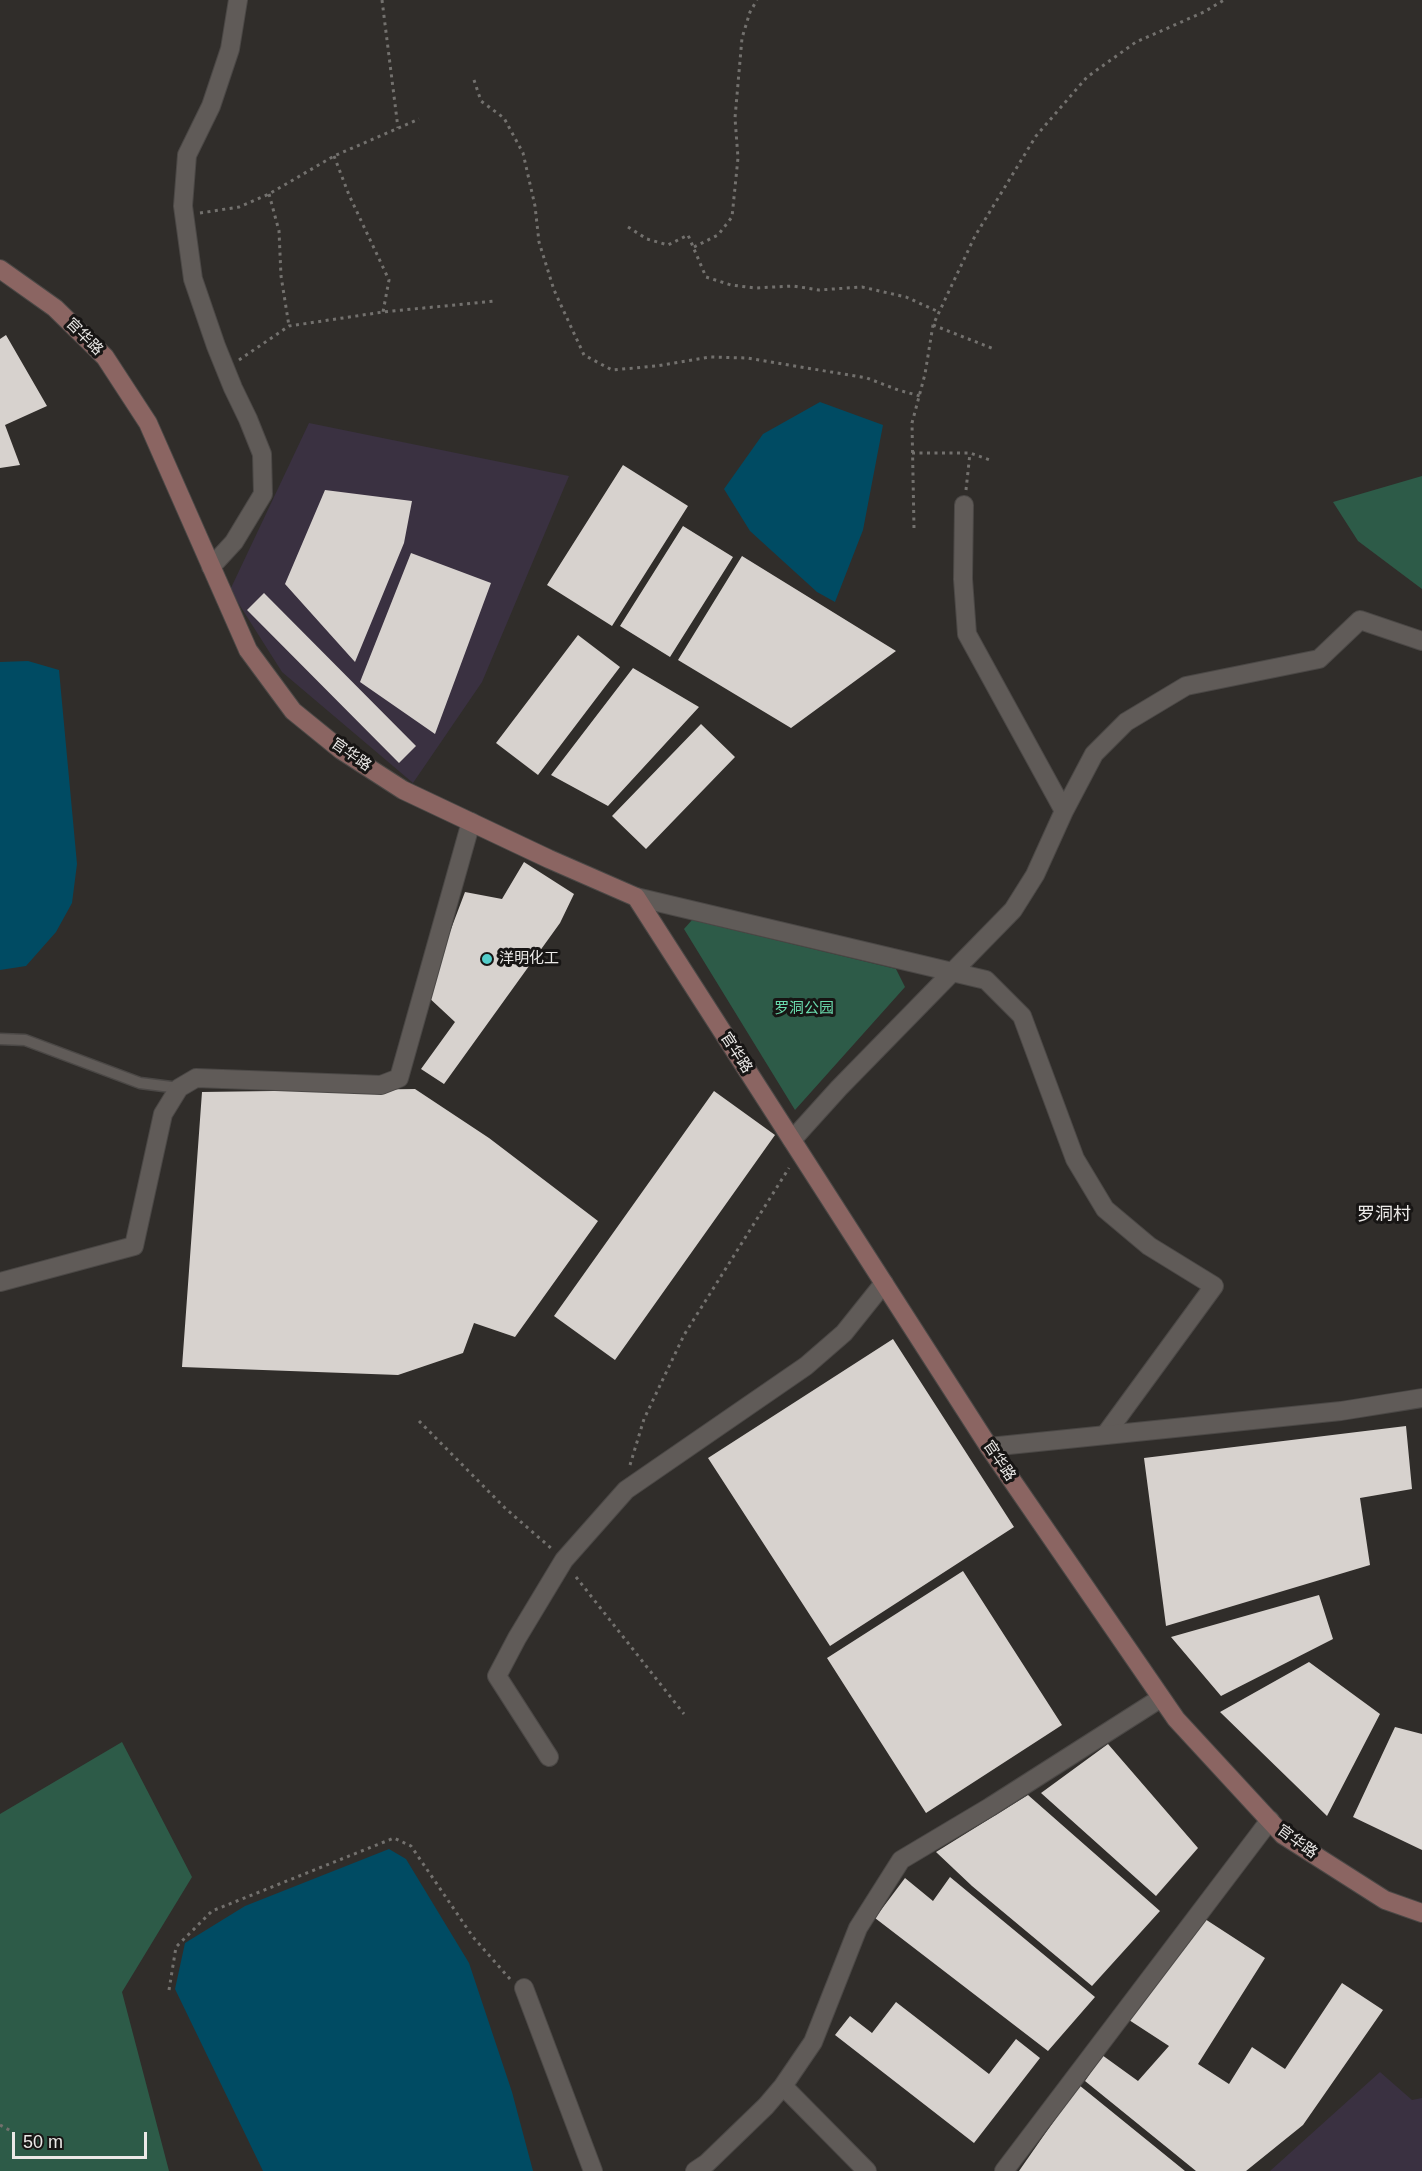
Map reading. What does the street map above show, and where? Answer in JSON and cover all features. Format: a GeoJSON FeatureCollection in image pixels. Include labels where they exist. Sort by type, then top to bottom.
{"type":"FeatureCollection","features":[{"type":"Feature","properties":{"kind":"main road","name":"官华路"},"geometry":{"type":"LineString","coordinates":[[0,269],[55,308],[105,357],[148,423],[248,650],[292,711],[341,750],[403,790],[636,897],[989,1446],[1176,1719],[1283,1835],[1385,1900],[1422,1913]]}},
{"type":"Feature","properties":{"kind":"street"},"geometry":{"type":"LineString","coordinates":[[212,567],[234,542],[262,494],[261,454],[225,369],[193,279],[183,206],[187,155],[214,97],[230,49],[238,0]]}},
{"type":"Feature","properties":{"kind":"street"},"geometry":{"type":"LineString","coordinates":[[964,505],[963,579],[967,634],[1064,811]]}},
{"type":"Feature","properties":{"kind":"street"},"geometry":{"type":"LineString","coordinates":[[796,1146],[839,1088],[1013,910],[1035,875],[1064,811],[1094,754],[1126,722],[1186,686],[1319,659],[1360,620],[1422,641]]}},
{"type":"Feature","properties":{"kind":"street"},"geometry":{"type":"LineString","coordinates":[[0,1282],[134,1246],[163,1114],[179,1088],[196,1078],[381,1085],[399,1078],[471,822]]}},
{"type":"Feature","properties":{"kind":"street"},"geometry":{"type":"LineString","coordinates":[[636,897],[986,980],[1022,1016],[1075,1159],[1105,1209],[1149,1246],[1214,1286],[1105,1435]]}},
{"type":"Feature","properties":{"kind":"street"},"geometry":{"type":"LineString","coordinates":[[549,1757],[497,1676],[564,1560],[626,1490],[806,1366],[844,1333],[884,1283]]}},
{"type":"Feature","properties":{"kind":"street"},"geometry":{"type":"LineString","coordinates":[[989,1446],[1341,1411],[1422,1398]]}},
{"type":"Feature","properties":{"kind":"street"},"geometry":{"type":"LineString","coordinates":[[695,2171],[707,2163],[766,2106],[783,2086],[813,2042],[858,1928],[901,1860],[1161,1698]]}},
{"type":"Feature","properties":{"kind":"street"},"geometry":{"type":"LineString","coordinates":[[1004,2171],[1270,1820]]}},
{"type":"Feature","properties":{"kind":"street"},"geometry":{"type":"LineString","coordinates":[[526,1995],[592,2171]]}},
{"type":"Feature","properties":{"kind":"street"},"geometry":{"type":"LineString","coordinates":[[783,2086],[867,2171]]}},
{"type":"Feature","properties":{"kind":"lane"},"geometry":{"type":"LineString","coordinates":[[0,1039],[25,1040],[140,1083],[179,1088]]}},
{"type":"Feature","properties":{"kind":"path"},"geometry":{"type":"LineString","coordinates":[[382,0],[398,128]]}},
{"type":"Feature","properties":{"kind":"path"},"geometry":{"type":"LineString","coordinates":[[694,247],[718,235],[732,217],[738,158],[735,117],[742,38],[750,12],[757,0]]}},
{"type":"Feature","properties":{"kind":"path"},"geometry":{"type":"LineString","coordinates":[[914,528],[912,423],[925,374],[933,326],[975,236],[1036,136],[1087,77],[1136,42],[1204,12],[1224,0]]}},
{"type":"Feature","properties":{"kind":"path"},"geometry":{"type":"LineString","coordinates":[[474,80],[481,101],[504,118],[523,153],[539,242],[554,290],[584,355],[612,369],[656,366],[710,357],[747,358],[867,378],[920,396]]}},
{"type":"Feature","properties":{"kind":"path"},"geometry":{"type":"LineString","coordinates":[[184,215],[239,207],[269,194],[334,156],[419,119]]}},
{"type":"Feature","properties":{"kind":"path"},"geometry":{"type":"LineString","coordinates":[[334,156],[349,195],[389,280],[383,312]]}},
{"type":"Feature","properties":{"kind":"path"},"geometry":{"type":"LineString","coordinates":[[269,194],[279,231],[281,276],[290,326]]}},
{"type":"Feature","properties":{"kind":"path"},"geometry":{"type":"LineString","coordinates":[[627,227],[648,239],[668,245],[688,235],[706,277],[731,285],[755,288],[793,286],[819,290],[862,287],[906,297],[939,312]]}},
{"type":"Feature","properties":{"kind":"path"},"geometry":{"type":"LineString","coordinates":[[225,369],[290,326],[383,312],[495,301]]}},
{"type":"Feature","properties":{"kind":"path"},"geometry":{"type":"LineString","coordinates":[[933,326],[994,349]]}},
{"type":"Feature","properties":{"kind":"path"},"geometry":{"type":"LineString","coordinates":[[912,453],[970,453],[990,460]]}},
{"type":"Feature","properties":{"kind":"path"},"geometry":{"type":"LineString","coordinates":[[964,505],[970,453]]}},
{"type":"Feature","properties":{"kind":"path"},"geometry":{"type":"LineString","coordinates":[[626,1490],[627,1476],[644,1419],[684,1335],[796,1146]]}},
{"type":"Feature","properties":{"kind":"path"},"geometry":{"type":"LineString","coordinates":[[169,1990],[176,1947],[212,1911],[394,1838],[411,1846],[473,1937],[526,1995]]}},
{"type":"Feature","properties":{"kind":"path"},"geometry":{"type":"LineString","coordinates":[[0,2125],[11,2131]]}},
{"type":"Feature","properties":{"kind":"shaded area"},"geometry":{"type":"Polygon","coordinates":[[[309,423],[569,476],[482,682],[413,783],[282,672],[230,590],[309,423]]]}},
{"type":"Feature","properties":{"kind":"shaded area"},"geometry":{"type":"Polygon","coordinates":[[[1380,2072],[1412,2100],[1422,2098],[1422,2171],[1270,2171],[1380,2072]]]}},
{"type":"Feature","properties":{"kind":"green space"},"geometry":{"type":"Polygon","coordinates":[[[1422,476],[1422,589],[1358,541],[1333,502],[1422,476]]]}},
{"type":"Feature","properties":{"kind":"green space","name":"罗洞公园"},"geometry":{"type":"Polygon","coordinates":[[[692,920],[896,969],[905,987],[795,1110],[684,929],[692,920]]]}},
{"type":"Feature","properties":{"kind":"green space"},"geometry":{"type":"Polygon","coordinates":[[[122,1742],[192,1877],[122,1992],[169,2171],[0,2171],[0,1814],[122,1742]]]}},
{"type":"Feature","properties":{"kind":"water"},"geometry":{"type":"Polygon","coordinates":[[[820,402],[883,425],[863,530],[835,602],[817,592],[750,531],[724,489],[763,434],[820,402]]]}},
{"type":"Feature","properties":{"kind":"water"},"geometry":{"type":"Polygon","coordinates":[[[28,661],[59,670],[77,864],[72,903],[56,932],[26,966],[0,970],[0,662],[28,661]]]}},
{"type":"Feature","properties":{"kind":"water"},"geometry":{"type":"Polygon","coordinates":[[[389,1849],[406,1859],[469,1963],[512,2092],[533,2171],[263,2171],[175,1989],[185,1943],[245,1906],[389,1849]]]}},
{"type":"Feature","properties":{"kind":"building"},"geometry":{"type":"Polygon","coordinates":[[[6,335],[47,406],[5,425],[20,465],[0,468],[0,339],[6,335]]]}},
{"type":"Feature","properties":{"kind":"building"},"geometry":{"type":"Polygon","coordinates":[[[623,465],[688,506],[612,626],[547,585],[623,465]]]}},
{"type":"Feature","properties":{"kind":"building"},"geometry":{"type":"Polygon","coordinates":[[[325,490],[412,501],[404,543],[355,662],[285,584],[325,490]]]}},
{"type":"Feature","properties":{"kind":"building"},"geometry":{"type":"Polygon","coordinates":[[[683,526],[733,557],[670,657],[620,626],[683,526]]]}},
{"type":"Feature","properties":{"kind":"building"},"geometry":{"type":"Polygon","coordinates":[[[411,553],[491,583],[435,734],[360,682],[411,553]]]}},
{"type":"Feature","properties":{"kind":"building"},"geometry":{"type":"Polygon","coordinates":[[[742,556],[896,651],[791,728],[678,660],[742,556]]]}},
{"type":"Feature","properties":{"kind":"building"},"geometry":{"type":"Polygon","coordinates":[[[264,593],[416,746],[399,763],[247,610],[264,593]]]}},
{"type":"Feature","properties":{"kind":"building"},"geometry":{"type":"Polygon","coordinates":[[[578,635],[620,667],[538,775],[496,743],[578,635]]]}},
{"type":"Feature","properties":{"kind":"building"},"geometry":{"type":"Polygon","coordinates":[[[633,668],[699,707],[608,806],[551,775],[633,668]]]}},
{"type":"Feature","properties":{"kind":"building"},"geometry":{"type":"Polygon","coordinates":[[[701,724],[735,757],[646,849],[612,816],[701,724]]]}},
{"type":"Feature","properties":{"kind":"building","name":"洋明化工"},"geometry":{"type":"Polygon","coordinates":[[[524,862],[574,894],[560,923],[444,1084],[421,1069],[455,1022],[426,995],[465,892],[502,899],[524,862]]]}},
{"type":"Feature","properties":{"kind":"building"},"geometry":{"type":"Polygon","coordinates":[[[415,1089],[489,1138],[598,1221],[515,1337],[474,1323],[463,1353],[398,1375],[182,1367],[202,1092],[415,1089]]]}},
{"type":"Feature","properties":{"kind":"building"},"geometry":{"type":"Polygon","coordinates":[[[714,1091],[775,1135],[615,1360],[554,1316],[714,1091]]]}},
{"type":"Feature","properties":{"kind":"building"},"geometry":{"type":"Polygon","coordinates":[[[893,1339],[1014,1527],[830,1646],[708,1458],[893,1339]]]}},
{"type":"Feature","properties":{"kind":"building"},"geometry":{"type":"Polygon","coordinates":[[[1406,1426],[1412,1489],[1360,1498],[1370,1565],[1166,1626],[1144,1458],[1406,1426]]]}},
{"type":"Feature","properties":{"kind":"building"},"geometry":{"type":"Polygon","coordinates":[[[963,1571],[1062,1725],[926,1813],[827,1658],[963,1571]]]}},
{"type":"Feature","properties":{"kind":"building"},"geometry":{"type":"Polygon","coordinates":[[[1319,1595],[1333,1639],[1221,1696],[1171,1637],[1319,1595]]]}},
{"type":"Feature","properties":{"kind":"building"},"geometry":{"type":"Polygon","coordinates":[[[1309,1662],[1380,1714],[1327,1816],[1220,1712],[1309,1662]]]}},
{"type":"Feature","properties":{"kind":"building"},"geometry":{"type":"Polygon","coordinates":[[[1395,1727],[1422,1734],[1422,1850],[1353,1817],[1395,1727]]]}},
{"type":"Feature","properties":{"kind":"building"},"geometry":{"type":"Polygon","coordinates":[[[1108,1744],[1198,1848],[1156,1896],[1041,1793],[1108,1744]]]}},
{"type":"Feature","properties":{"kind":"building"},"geometry":{"type":"Polygon","coordinates":[[[1028,1795],[1160,1911],[1092,1986],[972,1886],[936,1852],[1028,1795]]]}},
{"type":"Feature","properties":{"kind":"building"},"geometry":{"type":"Polygon","coordinates":[[[950,1877],[1095,1997],[1048,2051],[875,1918],[905,1878],[933,1901],[950,1877]]]}},
{"type":"Feature","properties":{"kind":"building"},"geometry":{"type":"Polygon","coordinates":[[[1205,1919],[1265,1958],[1198,2064],[1229,2084],[1252,2047],[1285,2069],[1342,1983],[1383,2010],[1303,2125],[1246,2171],[1196,2171],[1085,2081],[1102,2055],[1138,2081],[1169,2046],[1129,2020],[1205,1919]]]}},
{"type":"Feature","properties":{"kind":"building"},"geometry":{"type":"Polygon","coordinates":[[[896,2002],[989,2074],[1016,2039],[1040,2058],[974,2143],[835,2035],[850,2016],[872,2033],[896,2002]]]}},
{"type":"Feature","properties":{"kind":"building"},"geometry":{"type":"Polygon","coordinates":[[[1079,2085],[1185,2171],[1019,2171],[1079,2085]]]}},
{"type":"Feature","properties":{"kind":"place","name":"洋明化工"},"geometry":{"type":"Point","coordinates":[487,959]}},
{"type":"Feature","properties":{"kind":"district","name":"罗洞村"},"geometry":{"type":"Point","coordinates":[1384,1215]}}]}
